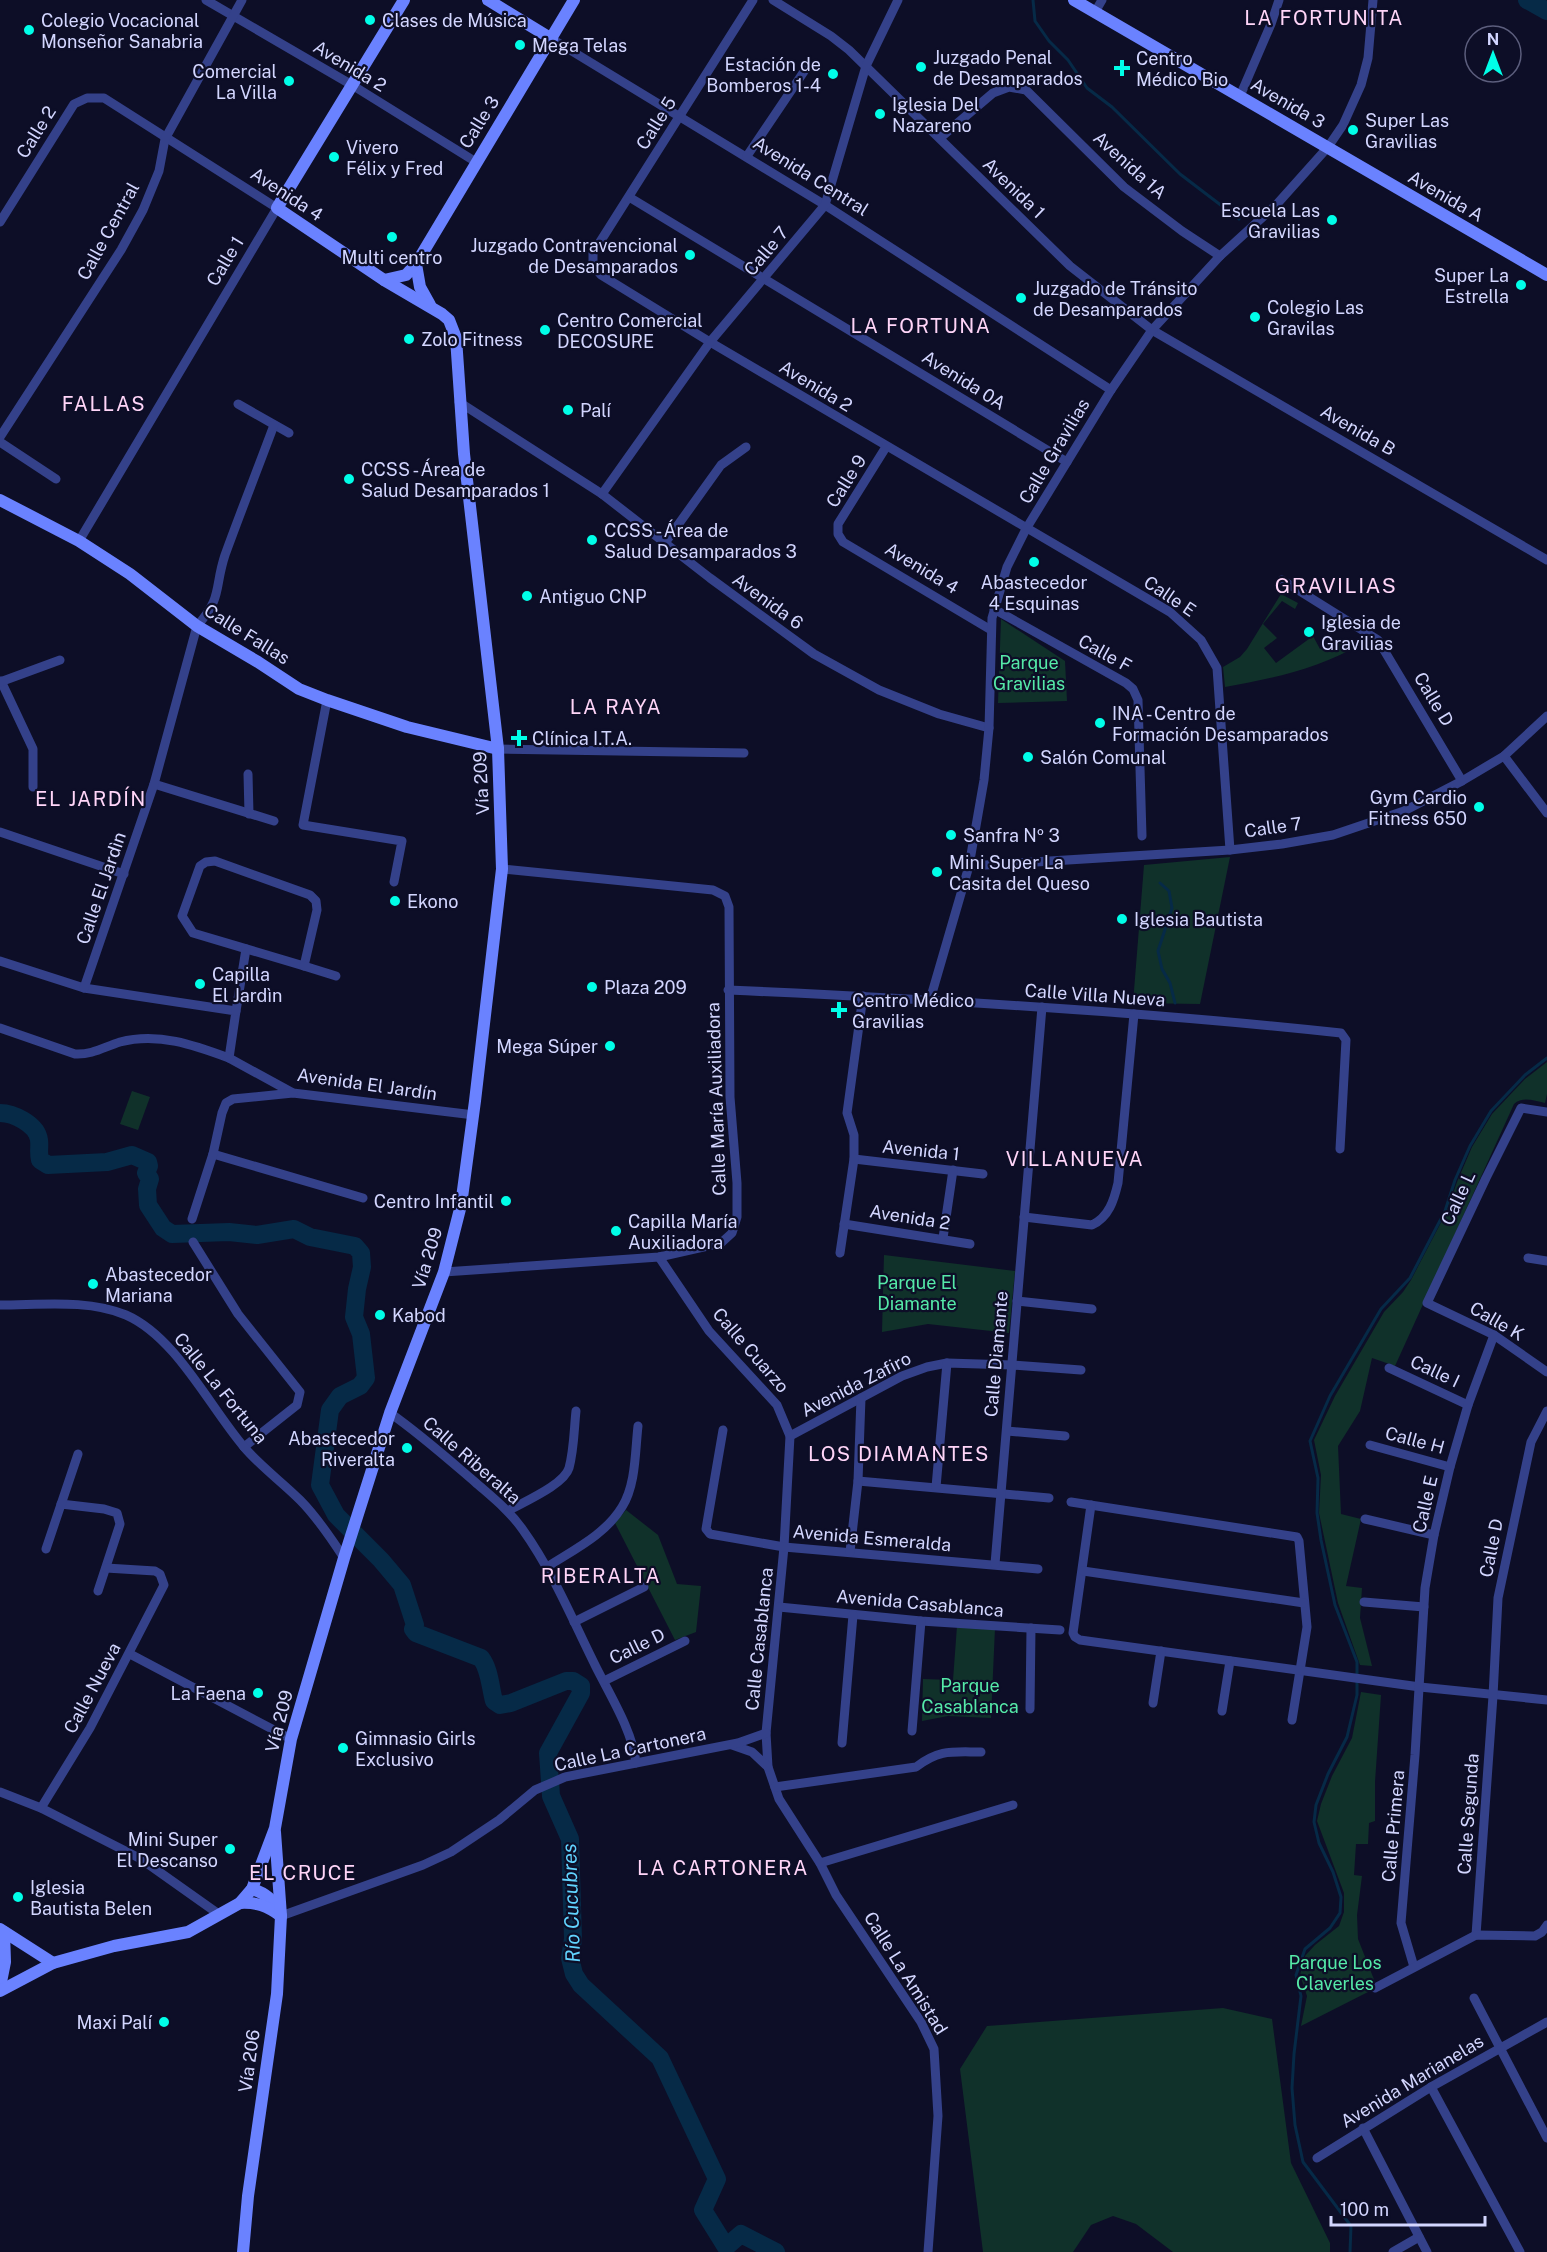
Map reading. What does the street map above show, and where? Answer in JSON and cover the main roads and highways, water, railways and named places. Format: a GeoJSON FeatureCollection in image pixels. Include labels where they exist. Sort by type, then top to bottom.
{"type":"FeatureCollection","features":[{"type":"Feature","properties":{"kind":"main road","name":"Calle 1"},"geometry":{"type":"LineString","coordinates":[[278,208],[404,0]]}},
{"type":"Feature","properties":{"kind":"main road","name":"Avenida Central"},"geometry":{"type":"LineString","coordinates":[[488,0],[552,39]]}},
{"type":"Feature","properties":{"kind":"main road","name":"Calle 3"},"geometry":{"type":"LineString","coordinates":[[416,264],[574,0]]}},
{"type":"Feature","properties":{"kind":"main road","name":"Avenida 3"},"geometry":{"type":"LineString","coordinates":[[1074,0],[1328,147]]}},
{"type":"Feature","properties":{"kind":"main road","name":"Avenida A"},"geometry":{"type":"LineString","coordinates":[[1328,147],[1547,275]]}},
{"type":"Feature","properties":{"kind":"main road","name":"Avenida 4"},"geometry":{"type":"LineString","coordinates":[[278,208],[384,280],[449,320],[456,338]]}},
{"type":"Feature","properties":{"kind":"main road"},"geometry":{"type":"LineString","coordinates":[[384,280],[406,275],[416,264]]}},
{"type":"Feature","properties":{"kind":"main road"},"geometry":{"type":"LineString","coordinates":[[416,264],[420,287],[433,309]]}},
{"type":"Feature","properties":{"kind":"main road","name":"Vía 209"},"geometry":{"type":"LineString","coordinates":[[0,1989],[53,1963],[114,1946],[188,1932],[240,1903],[252,1889],[275,1828],[291,1739],[357,1517],[390,1413],[444,1272],[461,1205],[474,1115],[502,869],[498,749],[459,402],[456,338]]}},
{"type":"Feature","properties":{"kind":"main road","name":"Calle Fallas"},"geometry":{"type":"LineString","coordinates":[[0,500],[79,541],[130,574],[197,626],[299,689],[407,727],[498,749]]}},
{"type":"Feature","properties":{"kind":"main road","name":"Vía 206"},"geometry":{"type":"LineString","coordinates":[[243,2252],[248,2196],[277,1994],[281,1916],[275,1828]]}},
{"type":"Feature","properties":{"kind":"main road"},"geometry":{"type":"LineString","coordinates":[[252,1889],[271,1899],[281,1916]]}},
{"type":"Feature","properties":{"kind":"main road"},"geometry":{"type":"LineString","coordinates":[[240,1903],[252,1902],[263,1905],[281,1916]]}},
{"type":"Feature","properties":{"kind":"main road"},"geometry":{"type":"LineString","coordinates":[[2,1931],[53,1963]]}},
{"type":"Feature","properties":{"kind":"main road"},"geometry":{"type":"LineString","coordinates":[[0,1989],[5,1962],[2,1931]]}},
{"type":"Feature","properties":{"kind":"waterway"},"geometry":{"type":"LineString","coordinates":[[1033,0],[1035,21],[1049,41],[1068,60],[1087,88],[1112,107],[1180,174],[1239,219]]}},
{"type":"Feature","properties":{"kind":"waterway"},"geometry":{"type":"LineString","coordinates":[[1527,0],[1547,11]]}},
{"type":"Feature","properties":{"kind":"waterway"},"geometry":{"type":"LineString","coordinates":[[1160,883],[1169,891],[1172,908],[1158,951],[1175,1003]]}},
{"type":"Feature","properties":{"kind":"waterway"},"geometry":{"type":"LineString","coordinates":[[1350,2252],[1351,2226],[1303,2162],[1295,2125],[1292,2088],[1301,1996],[1296,1975],[1305,1949],[1330,1928],[1340,1913],[1341,1897],[1333,1872],[1319,1843],[1314,1822],[1316,1805],[1328,1774],[1347,1737],[1357,1695],[1357,1662],[1335,1605],[1321,1540],[1317,1513],[1318,1478],[1310,1441],[1330,1396],[1381,1309],[1410,1278],[1445,1211],[1470,1146],[1491,1111],[1525,1075],[1547,1058]]}},
{"type":"Feature","properties":{"kind":"waterway","name":"Río Cucubres"},"geometry":{"type":"LineString","coordinates":[[0,1113],[18,1117],[34,1129],[39,1140],[40,1160],[48,1165],[107,1162],[132,1155],[148,1162],[146,1173],[150,1179],[147,1189],[148,1205],[163,1228],[172,1234],[229,1232],[257,1235],[294,1229],[310,1237],[355,1246],[361,1253],[362,1267],[354,1317],[361,1334],[366,1378],[360,1386],[340,1396],[330,1410],[320,1485],[336,1515],[381,1560],[402,1585],[416,1633],[481,1658],[488,1673],[494,1701],[500,1705],[511,1703],[566,1681],[573,1681],[581,1686],[581,1693],[548,1753],[551,1796],[570,1839],[573,1939],[570,1958],[574,1974],[581,1985],[660,2058],[717,2179],[703,2210],[726,2247],[741,2234],[776,2252]]}},
{"type":"Feature","properties":{"kind":"place","name":"Clases de Música"},"geometry":{"type":"Point","coordinates":[370,20]}},
{"type":"Feature","properties":{"kind":"place","name":"Colegio Vocacional Monseñor Sanabria"},"geometry":{"type":"Point","coordinates":[29,30]}},
{"type":"Feature","properties":{"kind":"place","name":"Mega Telas"},"geometry":{"type":"Point","coordinates":[520,45]}},
{"type":"Feature","properties":{"kind":"place","name":"Juzgado Penal de Desamparados"},"geometry":{"type":"Point","coordinates":[921,67]}},
{"type":"Feature","properties":{"kind":"place","name":"Centro Médico Bio"},"geometry":{"type":"Point","coordinates":[1122,68]}},
{"type":"Feature","properties":{"kind":"place","name":"Estación de Bomberos 1-4"},"geometry":{"type":"Point","coordinates":[833,74]}},
{"type":"Feature","properties":{"kind":"place","name":"Comercial La Villa"},"geometry":{"type":"Point","coordinates":[289,81]}},
{"type":"Feature","properties":{"kind":"place","name":"Iglesia Del Nazareno"},"geometry":{"type":"Point","coordinates":[880,114]}},
{"type":"Feature","properties":{"kind":"place","name":"Super Las Gravilias"},"geometry":{"type":"Point","coordinates":[1353,130]}},
{"type":"Feature","properties":{"kind":"place","name":"Vivero Félix y Fred"},"geometry":{"type":"Point","coordinates":[334,157]}},
{"type":"Feature","properties":{"kind":"place","name":"Escuela Las Gravilias"},"geometry":{"type":"Point","coordinates":[1332,220]}},
{"type":"Feature","properties":{"kind":"place","name":"Multi centro"},"geometry":{"type":"Point","coordinates":[392,237]}},
{"type":"Feature","properties":{"kind":"place","name":"Juzgado Contravencional de Desamparados"},"geometry":{"type":"Point","coordinates":[690,255]}},
{"type":"Feature","properties":{"kind":"place","name":"Super La Estrella"},"geometry":{"type":"Point","coordinates":[1521,285]}},
{"type":"Feature","properties":{"kind":"place","name":"Juzgado de Tránsito de Desamparados"},"geometry":{"type":"Point","coordinates":[1021,298]}},
{"type":"Feature","properties":{"kind":"place","name":"Colegio Las Gravilas"},"geometry":{"type":"Point","coordinates":[1255,317]}},
{"type":"Feature","properties":{"kind":"place","name":"Centro Comercial DECOSURE"},"geometry":{"type":"Point","coordinates":[545,330]}},
{"type":"Feature","properties":{"kind":"place","name":"Zolo Fitness"},"geometry":{"type":"Point","coordinates":[409,339]}},
{"type":"Feature","properties":{"kind":"place","name":"Palí"},"geometry":{"type":"Point","coordinates":[568,410]}},
{"type":"Feature","properties":{"kind":"place","name":"CCSS - Área de Salud Desamparados 1"},"geometry":{"type":"Point","coordinates":[349,479]}},
{"type":"Feature","properties":{"kind":"place","name":"CCSS - Área de Salud Desamparados 3"},"geometry":{"type":"Point","coordinates":[592,540]}},
{"type":"Feature","properties":{"kind":"place","name":"Abastecedor 4 Esquinas"},"geometry":{"type":"Point","coordinates":[1034,562]}},
{"type":"Feature","properties":{"kind":"place","name":"Antiguo CNP"},"geometry":{"type":"Point","coordinates":[527,596]}},
{"type":"Feature","properties":{"kind":"place","name":"Iglesia de Gravilias"},"geometry":{"type":"Point","coordinates":[1309,632]}},
{"type":"Feature","properties":{"kind":"place","name":"INA - Centro de Formación Desamparados"},"geometry":{"type":"Point","coordinates":[1100,723]}},
{"type":"Feature","properties":{"kind":"place","name":"Clínica I.T.A."},"geometry":{"type":"Point","coordinates":[519,738]}},
{"type":"Feature","properties":{"kind":"place","name":"Salón Comunal"},"geometry":{"type":"Point","coordinates":[1028,757]}},
{"type":"Feature","properties":{"kind":"place","name":"Gym Cardio Fitness 650"},"geometry":{"type":"Point","coordinates":[1479,807]}},
{"type":"Feature","properties":{"kind":"place","name":"Sanfra Nº 3"},"geometry":{"type":"Point","coordinates":[951,835]}},
{"type":"Feature","properties":{"kind":"place","name":"Mini Super La Casita del Queso"},"geometry":{"type":"Point","coordinates":[937,872]}},
{"type":"Feature","properties":{"kind":"place","name":"Ekono"},"geometry":{"type":"Point","coordinates":[395,901]}},
{"type":"Feature","properties":{"kind":"place","name":"Iglesia Bautista"},"geometry":{"type":"Point","coordinates":[1122,919]}},
{"type":"Feature","properties":{"kind":"place","name":"Capilla El Jardìn"},"geometry":{"type":"Point","coordinates":[200,984]}},
{"type":"Feature","properties":{"kind":"place","name":"Plaza 209"},"geometry":{"type":"Point","coordinates":[592,987]}},
{"type":"Feature","properties":{"kind":"place","name":"Centro Médico Gravilias"},"geometry":{"type":"Point","coordinates":[839,1010]}},
{"type":"Feature","properties":{"kind":"place","name":"Mega Súper"},"geometry":{"type":"Point","coordinates":[610,1046]}},
{"type":"Feature","properties":{"kind":"place","name":"Centro Infantil"},"geometry":{"type":"Point","coordinates":[506,1201]}},
{"type":"Feature","properties":{"kind":"place","name":"Capilla María Auxiliadora"},"geometry":{"type":"Point","coordinates":[616,1231]}},
{"type":"Feature","properties":{"kind":"place","name":"Abastecedor Mariana"},"geometry":{"type":"Point","coordinates":[93,1284]}},
{"type":"Feature","properties":{"kind":"place","name":"Kabod"},"geometry":{"type":"Point","coordinates":[380,1315]}},
{"type":"Feature","properties":{"kind":"place","name":"Abastecedor Riveralta"},"geometry":{"type":"Point","coordinates":[407,1448]}},
{"type":"Feature","properties":{"kind":"place","name":"La Faena"},"geometry":{"type":"Point","coordinates":[258,1693]}},
{"type":"Feature","properties":{"kind":"place","name":"Gimnasio Girls Exclusivo"},"geometry":{"type":"Point","coordinates":[343,1748]}},
{"type":"Feature","properties":{"kind":"place","name":"Mini Super El Descanso"},"geometry":{"type":"Point","coordinates":[230,1849]}},
{"type":"Feature","properties":{"kind":"place","name":"Iglesia Bautista Belen"},"geometry":{"type":"Point","coordinates":[18,1897]}},
{"type":"Feature","properties":{"kind":"place","name":"Maxi Palí"},"geometry":{"type":"Point","coordinates":[164,2022]}},
{"type":"Feature","properties":{"kind":"district","name":"LA FORTUNITA"},"geometry":{"type":"Point","coordinates":[1324,18]}},
{"type":"Feature","properties":{"kind":"district","name":"LA FORTUNA"},"geometry":{"type":"Point","coordinates":[921,326]}},
{"type":"Feature","properties":{"kind":"district","name":"FALLAS"},"geometry":{"type":"Point","coordinates":[104,404]}},
{"type":"Feature","properties":{"kind":"district","name":"GRAVILIAS"},"geometry":{"type":"Point","coordinates":[1336,585]}},
{"type":"Feature","properties":{"kind":"district","name":"LA RAYA"},"geometry":{"type":"Point","coordinates":[616,707]}},
{"type":"Feature","properties":{"kind":"district","name":"EL JARDÍN"},"geometry":{"type":"Point","coordinates":[91,799]}},
{"type":"Feature","properties":{"kind":"district","name":"VILLANUEVA"},"geometry":{"type":"Point","coordinates":[1075,1159]}},
{"type":"Feature","properties":{"kind":"district","name":"LOS DIAMANTES"},"geometry":{"type":"Point","coordinates":[899,1454]}},
{"type":"Feature","properties":{"kind":"district","name":"RIBERALTA"},"geometry":{"type":"Point","coordinates":[601,1576]}},
{"type":"Feature","properties":{"kind":"district","name":"LA CARTONERA"},"geometry":{"type":"Point","coordinates":[723,1868]}},
{"type":"Feature","properties":{"kind":"district","name":"EL CRUCE"},"geometry":{"type":"Point","coordinates":[303,1873]}},
{"type":"Feature","properties":{"kind":"park label","name":"Parque Gravilias"},"geometry":{"type":"Point","coordinates":[1029,672]}},
{"type":"Feature","properties":{"kind":"park label","name":"Parque El Diamante"},"geometry":{"type":"Point","coordinates":[917,1292]}},
{"type":"Feature","properties":{"kind":"park label","name":"Parque Casablanca"},"geometry":{"type":"Point","coordinates":[970,1695]}},
{"type":"Feature","properties":{"kind":"park label","name":"Parque Los Claverles"},"geometry":{"type":"Point","coordinates":[1335,1972]}}]}
